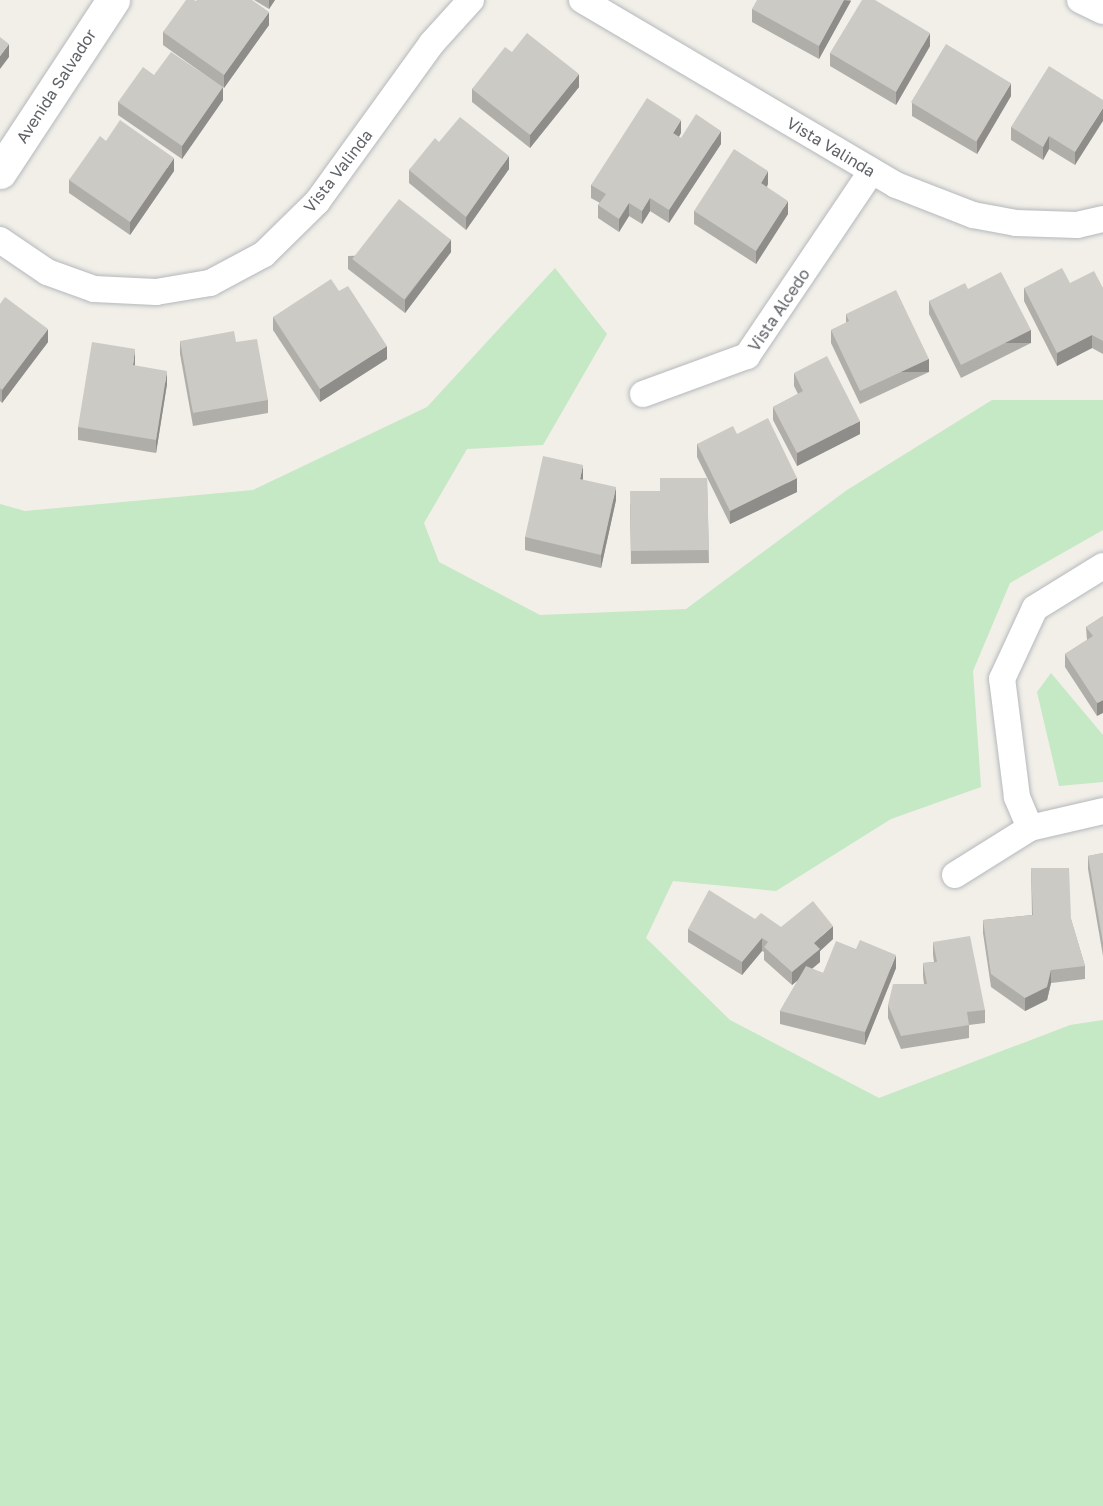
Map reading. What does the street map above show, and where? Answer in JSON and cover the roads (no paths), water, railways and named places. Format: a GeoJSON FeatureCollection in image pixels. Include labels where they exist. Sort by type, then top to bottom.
{"type":"FeatureCollection","features":[{"type":"Feature","properties":{"kind":"street","name":"Avenida Salvador"},"geometry":{"type":"LineString","coordinates":[[0,172],[113,0]]}},
{"type":"Feature","properties":{"kind":"street","name":"Vista Valinda"},"geometry":{"type":"LineString","coordinates":[[0,240],[47,272],[94,289],[156,292],[210,283],[264,254],[317,202],[432,43],[471,0]]}},
{"type":"Feature","properties":{"kind":"street","name":"Vista Valinda"},"geometry":{"type":"LineString","coordinates":[[582,0],[872,171],[973,215],[1057,224],[1103,219]]}},
{"type":"Feature","properties":{"kind":"street"},"geometry":{"type":"LineString","coordinates":[[1080,0],[1103,11]]}},
{"type":"Feature","properties":{"kind":"street","name":"Vista Alcedo"},"geometry":{"type":"LineString","coordinates":[[643,394],[747,356],[872,171]]}},
{"type":"Feature","properties":{"kind":"street"},"geometry":{"type":"LineString","coordinates":[[1030,828],[1017,797],[1002,679],[1035,608],[1103,566]]}},
{"type":"Feature","properties":{"kind":"street"},"geometry":{"type":"LineString","coordinates":[[956,874],[1030,828],[1103,811]]}}]}
